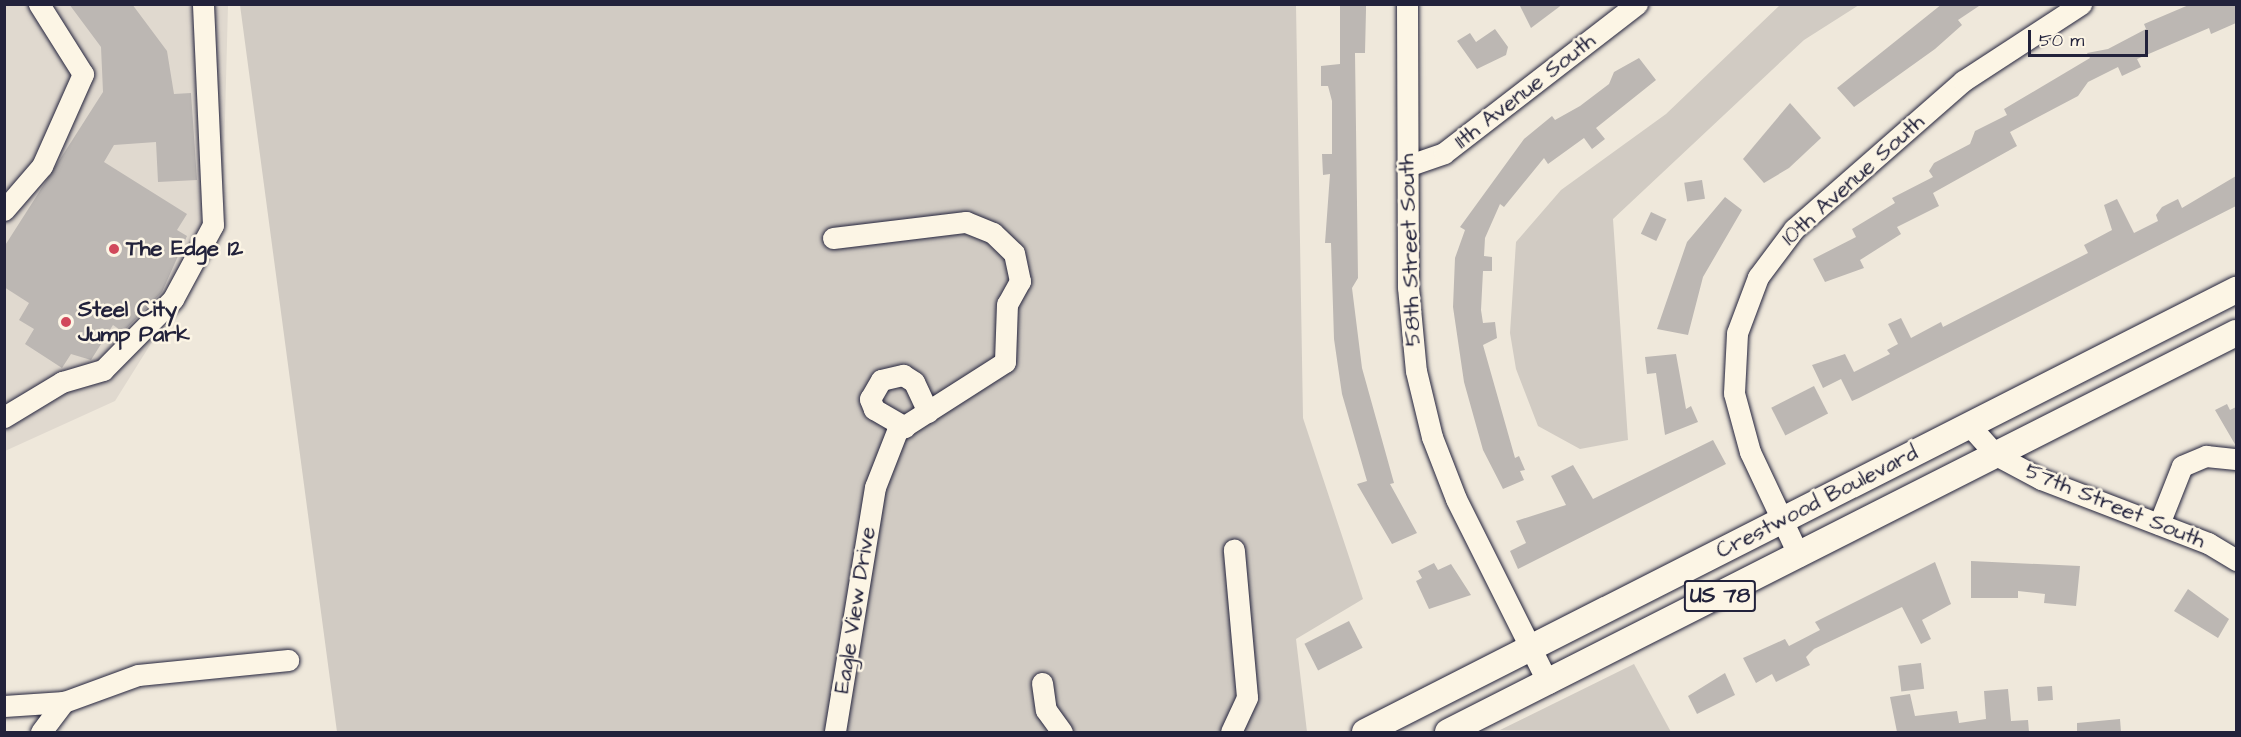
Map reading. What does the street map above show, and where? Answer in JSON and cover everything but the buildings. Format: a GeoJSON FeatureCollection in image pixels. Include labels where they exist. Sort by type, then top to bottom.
{"type":"FeatureCollection","features":[{"type":"Feature","properties":{"kind":"main road","name":"Crestwood Boulevard"},"geometry":{"type":"LineString","coordinates":[[1365,732],[2236,290]]}},
{"type":"Feature","properties":{"kind":"main road","name":"Crestwood Boulevard"},"geometry":{"type":"LineString","coordinates":[[1448,732],[2236,333]]}},
{"type":"Feature","properties":{"kind":"street"},"geometry":{"type":"LineString","coordinates":[[4,210],[42,166],[83,74],[39,4]]}},
{"type":"Feature","properties":{"kind":"street"},"geometry":{"type":"LineString","coordinates":[[4,417],[62,382],[103,370],[173,298],[213,225],[204,4]]}},
{"type":"Feature","properties":{"kind":"street","name":"58th Street South"},"geometry":{"type":"LineString","coordinates":[[1407,4],[1409,315],[1423,404],[1456,499],[1548,682]]}},
{"type":"Feature","properties":{"kind":"street","name":"11th Avenue South"},"geometry":{"type":"LineString","coordinates":[[1407,166],[1444,153],[1637,4]]}},
{"type":"Feature","properties":{"kind":"street","name":"10th Avenue South"},"geometry":{"type":"LineString","coordinates":[[1799,556],[1743,433],[1734,393],[1737,333],[1758,277],[1794,229],[1963,81],[2081,4]]}},
{"type":"Feature","properties":{"kind":"street"},"geometry":{"type":"LineString","coordinates":[[833,238],[966,222],[993,233],[1014,253],[1020,280],[1007,304],[1005,362],[905,427],[874,409],[870,399],[881,380],[903,375],[914,382],[928,412]]}},
{"type":"Feature","properties":{"kind":"street","name":"57th Street South"},"geometry":{"type":"LineString","coordinates":[[1969,425],[1996,455],[2041,479],[2159,524],[2236,560]]}},
{"type":"Feature","properties":{"kind":"street","name":"Eagle View Drive"},"geometry":{"type":"LineString","coordinates":[[835,732],[875,487],[897,431],[905,427]]}},
{"type":"Feature","properties":{"kind":"street"},"geometry":{"type":"LineString","coordinates":[[2159,524],[2182,465],[2206,456],[2236,459]]}},
{"type":"Feature","properties":{"kind":"street"},"geometry":{"type":"LineString","coordinates":[[1231,732],[1247,697],[1234,550]]}},
{"type":"Feature","properties":{"kind":"street"},"geometry":{"type":"LineString","coordinates":[[4,706],[64,702],[138,675],[288,660]]}},
{"type":"Feature","properties":{"kind":"street"},"geometry":{"type":"LineString","coordinates":[[1042,683],[1046,710],[1062,732]]}},
{"type":"Feature","properties":{"kind":"street"},"geometry":{"type":"LineString","coordinates":[[40,732],[64,702]]}},
{"type":"Feature","properties":{"kind":"shaded area"},"geometry":{"type":"Polygon","coordinates":[[[4,5],[228,5],[222,230],[115,401],[5,451],[4,5]]]}},
{"type":"Feature","properties":{"kind":"shaded area"},"geometry":{"type":"Polygon","coordinates":[[[240,5],[1296,5],[1303,418],[1363,599],[1296,639],[1307,732],[337,732],[240,5]]]}},
{"type":"Feature","properties":{"kind":"shaded area"},"geometry":{"type":"Polygon","coordinates":[[[1780,5],[1859,5],[1804,40],[1613,219],[1628,440],[1580,449],[1538,426],[1516,369],[1510,333],[1516,242],[1561,190],[1666,114],[1780,5]]]}},
{"type":"Feature","properties":{"kind":"shaded area"},"geometry":{"type":"Polygon","coordinates":[[[1634,664],[1671,732],[1500,730],[1634,664]]]}},
{"type":"Feature","properties":{"kind":"place","name":"The Edge 12"},"geometry":{"type":"Point","coordinates":[114,249]}},
{"type":"Feature","properties":{"kind":"place","name":"Steel City Jump Park"},"geometry":{"type":"Point","coordinates":[66,322]}}]}
